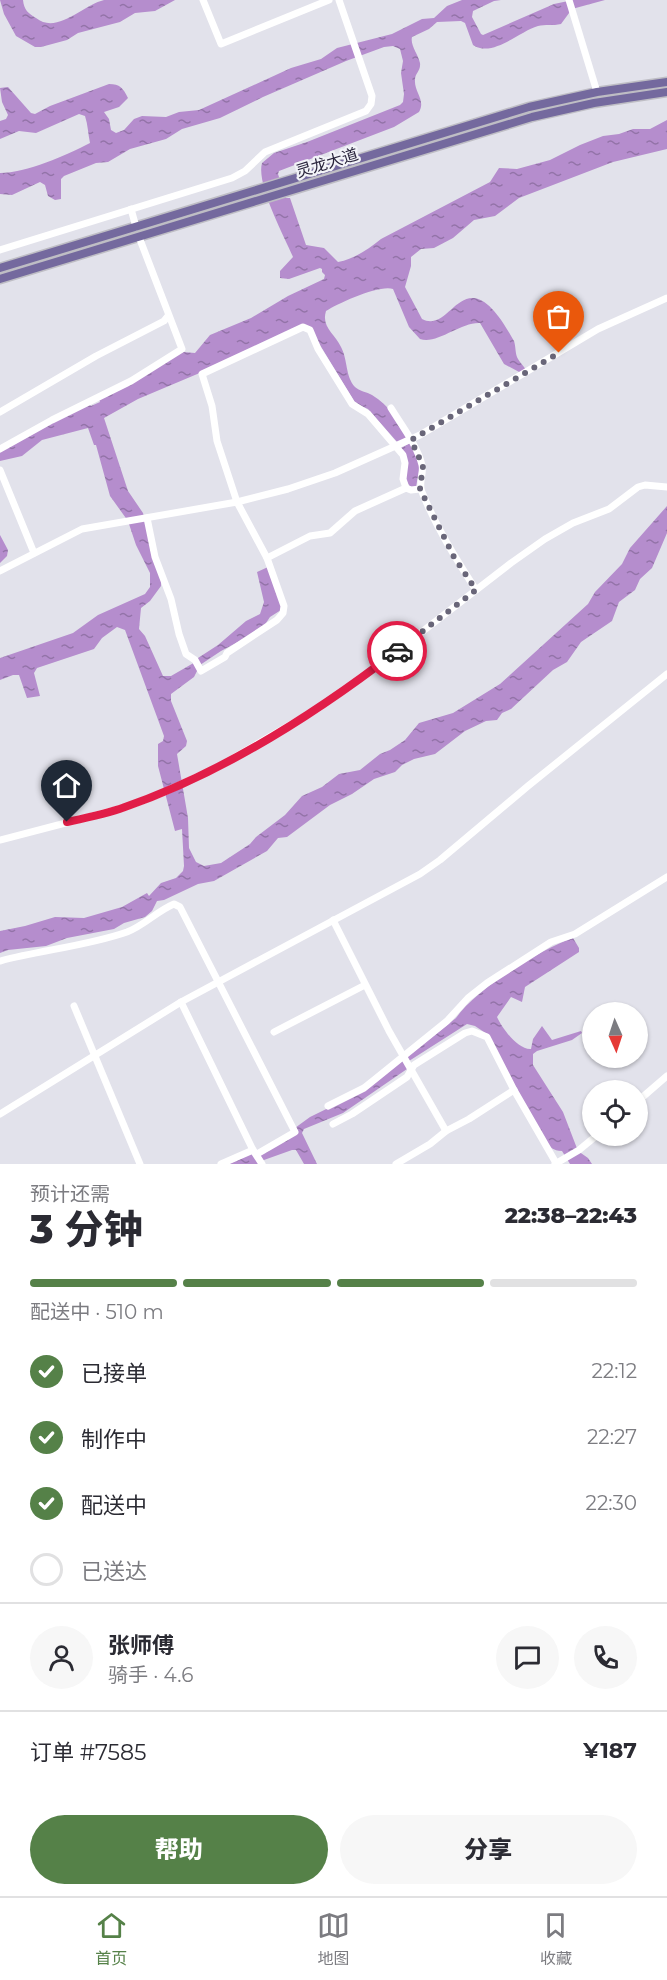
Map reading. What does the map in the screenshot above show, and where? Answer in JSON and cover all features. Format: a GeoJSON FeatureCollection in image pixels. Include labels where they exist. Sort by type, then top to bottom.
{"type":"FeatureCollection","features":[{"type":"Feature","properties":{"kind":"main road","name":"灵龙大道"},"geometry":{"type":"LineString","coordinates":[[0,268],[512,112],[597,92],[667,82]]}},
{"type":"Feature","properties":{"kind":"main road","name":"灵龙大道"},"geometry":{"type":"LineString","coordinates":[[0,279],[549,113],[612,99],[667,92]]}},
{"type":"Feature","properties":{"kind":"street"},"geometry":{"type":"LineString","coordinates":[[203,0],[221,44],[328,0]]}},
{"type":"Feature","properties":{"kind":"street"},"geometry":{"type":"LineString","coordinates":[[0,250],[232,178],[245,171],[269,151],[366,111],[371,104],[372,96],[339,0]]}},
{"type":"Feature","properties":{"kind":"street"},"geometry":{"type":"LineString","coordinates":[[568,0],[597,92]]}},
{"type":"Feature","properties":{"kind":"street"},"geometry":{"type":"LineString","coordinates":[[131,209],[136,226]]}},
{"type":"Feature","properties":{"kind":"street"},"geometry":{"type":"LineString","coordinates":[[0,449],[131,381],[182,349],[139,237]]}},
{"type":"Feature","properties":{"kind":"street"},"geometry":{"type":"LineString","coordinates":[[0,571],[82,529],[237,502],[324,477],[411,440],[598,329],[667,298]]}},
{"type":"Feature","properties":{"kind":"street"},"geometry":{"type":"LineString","coordinates":[[0,412],[106,350],[164,321],[168,316]]}},
{"type":"Feature","properties":{"kind":"street"},"geometry":{"type":"LineString","coordinates":[[146,518],[155,558],[171,599],[186,654],[195,660],[201,670],[225,657],[226,653],[271,625],[281,615],[284,606],[267,558],[237,502],[217,441],[212,406],[202,374],[305,327],[355,407],[368,414],[397,447],[405,460],[403,478],[406,488]]}},
{"type":"Feature","properties":{"kind":"street"},"geometry":{"type":"LineString","coordinates":[[391,408],[411,440],[423,466],[420,489],[454,557],[476,590]]}},
{"type":"Feature","properties":{"kind":"street"},"geometry":{"type":"LineString","coordinates":[[0,470],[34,553]]}},
{"type":"Feature","properties":{"kind":"street"},"geometry":{"type":"LineString","coordinates":[[0,840],[123,808],[216,768],[319,708],[545,539],[573,523],[609,509],[638,487],[645,485],[667,487]]}},
{"type":"Feature","properties":{"kind":"street"},"geometry":{"type":"LineString","coordinates":[[267,558],[310,536],[333,531],[355,511],[406,488],[420,489]]}},
{"type":"Feature","properties":{"kind":"street"},"geometry":{"type":"LineString","coordinates":[[0,1114],[181,1002],[420,874],[440,861],[510,801],[667,674]]}},
{"type":"Feature","properties":{"kind":"street"},"geometry":{"type":"LineString","coordinates":[[328,1106],[364,1088],[447,1021],[468,998],[487,983],[551,942],[575,934],[667,877]]}},
{"type":"Feature","properties":{"kind":"street"},"geometry":{"type":"LineString","coordinates":[[0,962],[26,954],[101,940],[146,923],[161,909],[174,903],[180,907],[295,1132],[255,1152],[221,1164]]}},
{"type":"Feature","properties":{"kind":"street"},"geometry":{"type":"LineString","coordinates":[[333,920],[410,1071],[446,1131]]}},
{"type":"Feature","properties":{"kind":"street"},"geometry":{"type":"LineString","coordinates":[[274,1032],[365,985]]}},
{"type":"Feature","properties":{"kind":"street"},"geometry":{"type":"LineString","coordinates":[[181,1002],[262,1164]]}},
{"type":"Feature","properties":{"kind":"street"},"geometry":{"type":"LineString","coordinates":[[74,1006],[140,1164]]}},
{"type":"Feature","properties":{"kind":"street"},"geometry":{"type":"LineString","coordinates":[[333,1124],[407,1077],[414,1065],[472,1030],[487,1037],[555,1164],[567,1161],[584,1146]]}},
{"type":"Feature","properties":{"kind":"street"},"geometry":{"type":"LineString","coordinates":[[648,1092],[667,1076]]}},
{"type":"Feature","properties":{"kind":"street"},"geometry":{"type":"LineString","coordinates":[[374,1080],[382,1092]]}},
{"type":"Feature","properties":{"kind":"street"},"geometry":{"type":"LineString","coordinates":[[396,1164],[514,1090]]}},
{"type":"Feature","properties":{"kind":"water"},"geometry":{"type":"Polygon","coordinates":[[[0,0],[23,0],[25,9],[31,14],[44,22],[53,23],[104,0],[175,0],[155,11],[135,13],[120,22],[78,33],[67,40],[35,47],[16,36],[4,14],[0,0]]]}},
{"type":"Feature","properties":{"kind":"water"},"geometry":{"type":"Polygon","coordinates":[[[462,0],[501,0],[473,11],[472,17],[483,35],[554,4],[573,0],[605,0],[572,9],[561,24],[538,26],[506,43],[489,48],[473,45],[465,23],[461,21],[437,22],[429,29],[412,37],[420,63],[415,80],[421,100],[419,112],[394,127],[279,171],[286,198],[290,198],[306,245],[324,248],[338,262],[350,259],[381,239],[490,182],[499,168],[517,169],[550,160],[603,136],[633,129],[650,129],[667,120],[667,149],[613,162],[519,198],[495,216],[474,220],[453,238],[434,248],[421,249],[411,257],[405,287],[422,319],[436,320],[460,302],[474,298],[480,300],[497,315],[514,341],[517,357],[526,370],[521,373],[504,364],[480,323],[465,326],[434,339],[420,339],[409,327],[393,289],[379,289],[349,299],[326,311],[325,322],[343,352],[352,383],[378,399],[392,413],[407,437],[398,443],[368,409],[356,404],[309,327],[138,399],[104,418],[128,491],[143,513],[151,542],[150,549],[161,579],[161,586],[150,601],[141,608],[139,629],[145,636],[163,676],[171,676],[197,661],[246,621],[260,614],[264,602],[257,572],[268,567],[282,602],[281,610],[270,617],[262,629],[200,665],[194,677],[171,694],[171,701],[187,741],[186,746],[177,754],[188,818],[189,848],[196,862],[204,866],[221,863],[250,844],[285,815],[302,796],[322,787],[339,774],[360,770],[380,754],[405,740],[419,723],[453,713],[500,684],[588,604],[595,592],[622,564],[630,548],[667,506],[667,533],[652,568],[640,579],[635,590],[619,602],[612,621],[581,642],[567,662],[553,670],[511,709],[502,713],[497,720],[486,721],[465,731],[435,754],[414,759],[402,765],[395,772],[374,779],[330,805],[287,837],[278,838],[267,851],[214,881],[198,884],[157,901],[152,911],[145,917],[124,923],[114,929],[67,938],[46,946],[0,953],[0,931],[55,917],[84,918],[122,907],[147,893],[149,896],[161,883],[176,878],[183,871],[184,866],[182,829],[175,831],[158,766],[158,744],[163,741],[164,736],[125,630],[117,627],[102,638],[94,649],[37,668],[34,673],[40,696],[27,698],[19,675],[0,680],[0,658],[73,633],[98,615],[145,594],[150,587],[150,573],[136,545],[128,521],[110,496],[96,445],[94,445],[88,428],[42,440],[22,456],[0,461],[0,452],[89,404],[91,406],[100,402],[98,397],[183,352],[195,353],[210,335],[251,318],[288,296],[324,279],[325,275],[320,268],[289,279],[280,278],[280,271],[293,257],[263,184],[262,163],[274,153],[400,105],[404,94],[401,73],[403,61],[400,49],[393,46],[384,47],[346,61],[220,118],[182,129],[166,139],[130,149],[108,162],[96,163],[64,176],[61,179],[61,199],[55,200],[48,196],[45,185],[40,182],[12,195],[0,194],[0,173],[34,167],[90,143],[85,116],[79,114],[36,133],[19,131],[0,139],[0,121],[6,119],[8,115],[2,102],[0,88],[8,87],[31,113],[35,114],[109,84],[119,86],[128,98],[119,107],[104,112],[109,119],[111,130],[116,133],[124,130],[134,119],[142,116],[166,117],[179,112],[199,110],[291,68],[321,59],[337,48],[392,34],[422,19],[434,18],[447,6],[462,0]]]}},
{"type":"Feature","properties":{"kind":"water"},"geometry":{"type":"Polygon","coordinates":[[[410,443],[420,465],[416,487],[410,487],[406,480],[401,448],[410,443]]]}},
{"type":"Feature","properties":{"kind":"water"},"geometry":{"type":"Polygon","coordinates":[[[0,535],[8,550],[7,556],[0,563],[0,535]]]}},
{"type":"Feature","properties":{"kind":"water"},"geometry":{"type":"Polygon","coordinates":[[[573,938],[579,952],[525,987],[522,1002],[511,997],[497,1017],[511,1038],[521,1046],[531,1049],[533,1039],[542,1026],[552,1040],[581,1031],[582,1033],[572,1040],[537,1051],[533,1054],[533,1065],[563,1112],[578,1151],[592,1164],[570,1164],[562,1151],[548,1145],[487,1034],[467,1024],[409,1061],[407,1069],[343,1113],[304,1129],[302,1133],[317,1164],[304,1164],[296,1150],[292,1150],[259,1164],[229,1164],[253,1153],[262,1152],[310,1117],[365,1090],[456,1018],[466,1006],[493,983],[543,951],[573,938]]]}},
{"type":"Feature","properties":{"kind":"way so far"},"geometry":{"type":"LineString","coordinates":[[397,651],[476,590],[454,557],[420,489],[423,466],[411,440],[559,353]]}},
{"type":"Feature","properties":{"kind":"route"},"geometry":{"type":"LineString","coordinates":[[67,822],[123,808],[216,768],[319,708],[397,651]]}}]}
